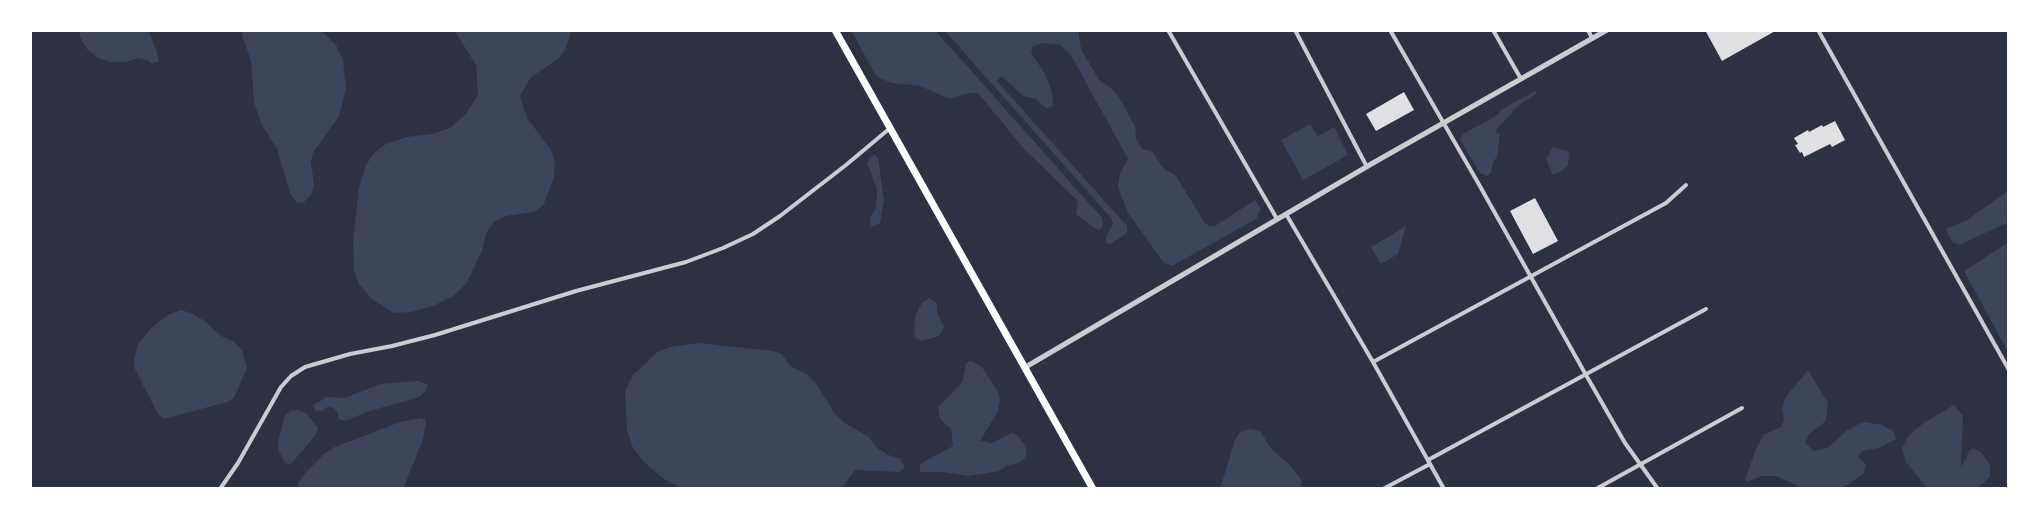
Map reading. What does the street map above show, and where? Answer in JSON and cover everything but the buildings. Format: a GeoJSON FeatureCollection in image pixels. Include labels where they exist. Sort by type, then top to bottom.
{"type":"FeatureCollection","features":[{"type":"Feature","properties":{"kind":"highway"},"geometry":{"type":"LineString","coordinates":[[834,30],[1093,489]]}},
{"type":"Feature","properties":{"kind":"street"},"geometry":{"type":"LineString","coordinates":[[1168,30],[1277,220]]}},
{"type":"Feature","properties":{"kind":"street"},"geometry":{"type":"LineString","coordinates":[[1295,30],[1367,167]]}},
{"type":"Feature","properties":{"kind":"street"},"geometry":{"type":"LineString","coordinates":[[1390,30],[1586,375],[1640,465],[1658,489]]}},
{"type":"Feature","properties":{"kind":"street"},"geometry":{"type":"LineString","coordinates":[[1493,30],[1521,79]]}},
{"type":"Feature","properties":{"kind":"street"},"geometry":{"type":"LineString","coordinates":[[1588,30],[1592,38]]}},
{"type":"Feature","properties":{"kind":"street"},"geometry":{"type":"LineString","coordinates":[[1024,368],[1367,167],[1607,30]]}},
{"type":"Feature","properties":{"kind":"street"},"geometry":{"type":"LineString","coordinates":[[1818,30],[2009,370]]}},
{"type":"Feature","properties":{"kind":"street"},"geometry":{"type":"LineString","coordinates":[[220,489],[238,463],[281,387],[305,366],[435,335],[576,291],[686,262],[723,248],[753,234],[780,216],[889,129]]}},
{"type":"Feature","properties":{"kind":"street"},"geometry":{"type":"LineString","coordinates":[[1373,362],[1666,203],[1686,185]]}},
{"type":"Feature","properties":{"kind":"street"},"geometry":{"type":"LineString","coordinates":[[1286,214],[1444,489]]}},
{"type":"Feature","properties":{"kind":"street"},"geometry":{"type":"LineString","coordinates":[[1383,489],[1706,309]]}},
{"type":"Feature","properties":{"kind":"street"},"geometry":{"type":"LineString","coordinates":[[1596,489],[1742,408]]}},
{"type":"Feature","properties":{"kind":"shaded area"},"geometry":{"type":"Polygon","coordinates":[[[80,30],[148,30],[159,61],[152,64],[138,58],[127,62],[111,62],[98,58],[87,49],[80,37],[80,30]]]}},
{"type":"Feature","properties":{"kind":"shaded area"},"geometry":{"type":"Polygon","coordinates":[[[243,30],[321,30],[336,45],[343,60],[346,89],[339,116],[313,153],[311,161],[314,186],[311,195],[303,203],[296,202],[290,193],[277,149],[262,125],[254,102],[251,61],[242,35],[243,30]]]}},
{"type":"Feature","properties":{"kind":"shaded area"},"geometry":{"type":"Polygon","coordinates":[[[454,30],[572,30],[565,50],[558,59],[531,77],[520,96],[527,118],[551,150],[555,164],[554,177],[543,206],[534,212],[506,216],[495,221],[486,233],[483,248],[467,283],[453,296],[433,306],[411,312],[394,313],[372,299],[359,284],[354,271],[353,240],[359,188],[366,165],[374,153],[386,144],[406,137],[432,134],[450,128],[465,115],[478,95],[476,65],[454,30]]]}},
{"type":"Feature","properties":{"kind":"shaded area"},"geometry":{"type":"Polygon","coordinates":[[[851,30],[935,30],[1102,218],[1101,229],[1093,227],[1076,214],[1078,201],[1024,149],[978,93],[969,93],[950,99],[920,86],[892,83],[879,78],[851,30]]]}},
{"type":"Feature","properties":{"kind":"shaded area"},"geometry":{"type":"Polygon","coordinates":[[[944,30],[1078,30],[1081,49],[1099,80],[1118,96],[1135,126],[1136,139],[1142,149],[1153,152],[1162,167],[1176,176],[1205,223],[1215,226],[1255,200],[1261,209],[1256,219],[1172,266],[1164,263],[1128,213],[1118,187],[1120,173],[1128,159],[1072,57],[1061,45],[1044,43],[1033,46],[1031,53],[1044,72],[1051,89],[1052,107],[1046,108],[1036,99],[1023,96],[1004,78],[1000,77],[997,81],[1127,226],[1127,232],[1123,236],[1110,244],[1107,243],[1106,237],[1113,224],[1111,218],[944,30]]]}},
{"type":"Feature","properties":{"kind":"shaded area"},"geometry":{"type":"Polygon","coordinates":[[[1535,91],[1537,93],[1518,106],[1497,129],[1496,133],[1500,134],[1497,157],[1493,162],[1491,173],[1487,176],[1480,173],[1460,140],[1463,134],[1535,91]]]}},
{"type":"Feature","properties":{"kind":"shaded area"},"geometry":{"type":"Polygon","coordinates":[[[1310,124],[1318,136],[1334,127],[1348,155],[1303,180],[1281,140],[1310,124]]]}},
{"type":"Feature","properties":{"kind":"shaded area"},"geometry":{"type":"Polygon","coordinates":[[[1553,147],[1569,152],[1568,165],[1553,175],[1546,159],[1553,147]]]}},
{"type":"Feature","properties":{"kind":"shaded area"},"geometry":{"type":"Polygon","coordinates":[[[874,154],[878,158],[884,200],[880,223],[871,227],[870,219],[876,207],[877,189],[867,163],[874,154]]]}},
{"type":"Feature","properties":{"kind":"shaded area"},"geometry":{"type":"Polygon","coordinates":[[[2009,190],[2009,222],[1959,245],[1952,242],[1945,229],[1966,221],[2009,190]]]}},
{"type":"Feature","properties":{"kind":"shaded area"},"geometry":{"type":"Polygon","coordinates":[[[1406,226],[1398,254],[1381,264],[1371,247],[1406,226]]]}},
{"type":"Feature","properties":{"kind":"shaded area"},"geometry":{"type":"Polygon","coordinates":[[[2009,242],[2009,354],[1964,271],[2009,242]]]}},
{"type":"Feature","properties":{"kind":"shaded area"},"geometry":{"type":"Polygon","coordinates":[[[929,298],[937,303],[937,313],[944,327],[939,336],[922,341],[914,334],[915,316],[922,303],[929,298]]]}},
{"type":"Feature","properties":{"kind":"shaded area"},"geometry":{"type":"Polygon","coordinates":[[[181,310],[206,322],[221,336],[234,342],[242,350],[247,368],[234,398],[227,402],[164,419],[158,414],[147,393],[135,369],[134,360],[138,344],[151,328],[168,315],[181,310]]]}},
{"type":"Feature","properties":{"kind":"shaded area"},"geometry":{"type":"Polygon","coordinates":[[[699,343],[782,354],[790,366],[808,375],[817,385],[835,414],[846,424],[869,437],[877,448],[888,455],[899,458],[904,469],[899,472],[855,470],[841,489],[683,489],[665,480],[645,463],[633,448],[627,431],[625,392],[632,376],[656,353],[670,347],[699,343]]]}},
{"type":"Feature","properties":{"kind":"shaded area"},"geometry":{"type":"Polygon","coordinates":[[[971,361],[982,367],[998,392],[1000,401],[998,411],[980,441],[992,443],[1012,433],[1018,436],[1024,444],[1027,453],[1025,459],[999,471],[969,476],[943,472],[920,472],[920,465],[953,445],[951,429],[940,419],[938,407],[963,381],[966,363],[971,361]]]}},
{"type":"Feature","properties":{"kind":"shaded area"},"geometry":{"type":"Polygon","coordinates":[[[1808,370],[1828,403],[1826,421],[1809,434],[1805,443],[1814,451],[1829,447],[1847,430],[1863,422],[1883,425],[1894,432],[1896,439],[1879,448],[1862,451],[1858,457],[1866,465],[1863,474],[1838,489],[1805,489],[1775,476],[1762,476],[1747,482],[1745,479],[1763,435],[1781,427],[1784,420],[1782,408],[1786,397],[1808,370]]]}},
{"type":"Feature","properties":{"kind":"shaded area"},"geometry":{"type":"Polygon","coordinates":[[[419,381],[428,385],[426,391],[419,397],[345,421],[339,419],[334,408],[328,407],[323,411],[316,411],[313,405],[327,397],[344,398],[381,384],[419,381]]]}},
{"type":"Feature","properties":{"kind":"shaded area"},"geometry":{"type":"Polygon","coordinates":[[[1954,405],[1963,416],[1961,468],[1969,451],[1973,448],[1981,452],[1990,465],[1990,477],[1976,489],[1928,489],[1906,462],[1902,448],[1909,435],[1922,424],[1954,405]]]}},
{"type":"Feature","properties":{"kind":"shaded area"},"geometry":{"type":"Polygon","coordinates":[[[298,410],[307,414],[318,428],[315,436],[290,465],[285,463],[278,449],[279,438],[285,415],[298,410]]]}},
{"type":"Feature","properties":{"kind":"shaded area"},"geometry":{"type":"Polygon","coordinates":[[[420,418],[426,420],[423,439],[403,489],[299,489],[298,484],[306,472],[325,453],[335,447],[400,422],[420,418]]]}},
{"type":"Feature","properties":{"kind":"shaded area"},"geometry":{"type":"Polygon","coordinates":[[[1250,429],[1260,431],[1271,448],[1291,466],[1302,481],[1300,489],[1220,489],[1235,440],[1240,432],[1250,429]]]}}]}
